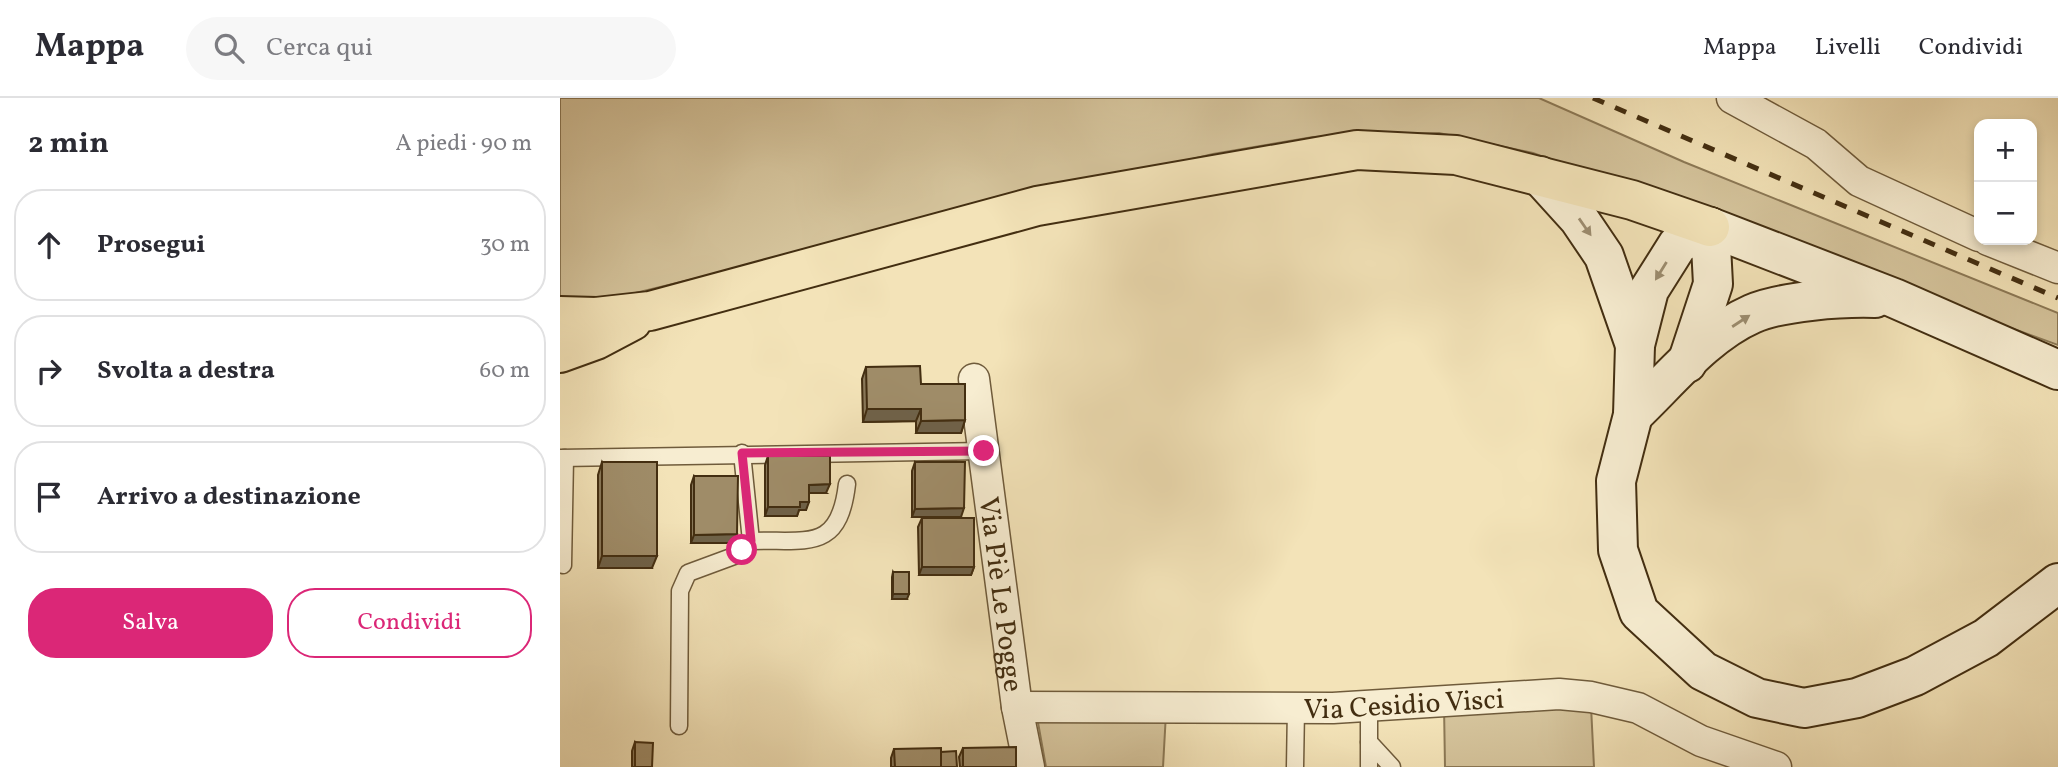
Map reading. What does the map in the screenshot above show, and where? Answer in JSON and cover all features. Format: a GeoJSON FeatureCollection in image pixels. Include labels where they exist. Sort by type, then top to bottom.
{"type":"FeatureCollection","features":[{"type":"Feature","properties":{"kind":"highway"},"geometry":{"type":"LineString","coordinates":[[560,328],[649,311],[1037,206],[1357,150],[1456,155],[1632,200],[1710,227]]}},
{"type":"Feature","properties":{"kind":"highway"},"geometry":{"type":"LineString","coordinates":[[560,353],[584,325]]}},
{"type":"Feature","properties":{"kind":"highway"},"geometry":{"type":"LineString","coordinates":[[560,368],[584,325]]}},
{"type":"Feature","properties":{"kind":"street"},"geometry":{"type":"LineString","coordinates":[[1732,98],[1816,144],[1859,181],[1974,234]]}},
{"type":"Feature","properties":{"kind":"street"},"geometry":{"type":"LineString","coordinates":[[1540,176],[1579,219],[1604,256],[1635,345]]}},
{"type":"Feature","properties":{"kind":"street"},"geometry":{"type":"LineString","coordinates":[[1687,363],[1713,284],[1710,227]]}},
{"type":"Feature","properties":{"kind":"street"},"geometry":{"type":"LineString","coordinates":[[2058,370],[1894,298],[1710,227],[1678,244],[1649,290],[1635,345],[1633,415],[1616,481],[1618,550],[1639,612],[1703,671],[1757,698],[1804,708],[1869,694],[1915,676],[1986,638],[2058,583]]}},
{"type":"Feature","properties":{"kind":"street"},"geometry":{"type":"LineString","coordinates":[[2000,245],[2058,268]]}},
{"type":"Feature","properties":{"kind":"street"},"geometry":{"type":"LineString","coordinates":[[1633,415],[1711,340],[1753,313],[1838,296],[1894,298]]}},
{"type":"Feature","properties":{"kind":"street","name":"Via Piè Le Pogge"},"geometry":{"type":"LineString","coordinates":[[974,379],[1017,706],[1029,767]]}},
{"type":"Feature","properties":{"kind":"street","name":"Via Cesidio Visci"},"geometry":{"type":"LineString","coordinates":[[1017,706],[1296,708],[1559,694],[1591,697],[1638,708],[1701,741],[1776,767]]}},
{"type":"Feature","properties":{"kind":"lane"},"geometry":{"type":"LineString","coordinates":[[560,565],[564,565],[563,458],[984,451]]}},
{"type":"Feature","properties":{"kind":"lane"},"geometry":{"type":"LineString","coordinates":[[742,453],[751,541]]}},
{"type":"Feature","properties":{"kind":"lane"},"geometry":{"type":"LineString","coordinates":[[679,726],[679,600],[682,582],[695,568],[724,561],[751,541],[812,539],[827,534],[842,514],[846,484]]}},
{"type":"Feature","properties":{"kind":"lane"},"geometry":{"type":"LineString","coordinates":[[1369,706],[1369,767]]}},
{"type":"Feature","properties":{"kind":"lane"},"geometry":{"type":"LineString","coordinates":[[1295,767],[1296,708]]}},
{"type":"Feature","properties":{"kind":"lane"},"geometry":{"type":"LineString","coordinates":[[1369,742],[1392,767]]}},
{"type":"Feature","properties":{"kind":"shaded area"},"geometry":{"type":"Polygon","coordinates":[[[560,98],[1539,98],[1684,162],[2058,313],[2058,345],[1533,153],[1439,133],[1313,137],[1213,154],[602,301],[560,307],[560,98]]]}},
{"type":"Feature","properties":{"kind":"shaded area"},"geometry":{"type":"Polygon","coordinates":[[[1444,706],[1591,706],[1594,767],[1445,767],[1444,706]]]}},
{"type":"Feature","properties":{"kind":"shaded area"},"geometry":{"type":"Polygon","coordinates":[[[1166,713],[1163,767],[1046,767],[1037,717],[1166,713]]]}},
{"type":"Feature","properties":{"kind":"building"},"geometry":{"type":"Polygon","coordinates":[[[920,366],[921,384],[965,384],[965,420],[921,421],[921,409],[867,409],[866,367],[920,366]]]}},
{"type":"Feature","properties":{"kind":"building"},"geometry":{"type":"Polygon","coordinates":[[[768,456],[830,456],[830,484],[809,485],[809,502],[800,502],[800,507],[768,507],[768,456]]]}},
{"type":"Feature","properties":{"kind":"building"},"geometry":{"type":"Polygon","coordinates":[[[602,462],[657,462],[657,556],[602,556],[602,462]]]}},
{"type":"Feature","properties":{"kind":"building"},"geometry":{"type":"Polygon","coordinates":[[[915,462],[965,462],[964,508],[915,509],[915,462]]]}},
{"type":"Feature","properties":{"kind":"building"},"geometry":{"type":"Polygon","coordinates":[[[694,476],[738,476],[737,534],[694,535],[694,476]]]}},
{"type":"Feature","properties":{"kind":"building"},"geometry":{"type":"Polygon","coordinates":[[[922,518],[974,518],[974,567],[922,567],[922,518]]]}},
{"type":"Feature","properties":{"kind":"building"},"geometry":{"type":"Polygon","coordinates":[[[893,572],[909,572],[909,594],[893,594],[893,572]]]}},
{"type":"Feature","properties":{"kind":"building"},"geometry":{"type":"Polygon","coordinates":[[[635,742],[653,743],[652,767],[635,767],[635,742]]]}},
{"type":"Feature","properties":{"kind":"building"},"geometry":{"type":"Polygon","coordinates":[[[1016,747],[1016,767],[963,767],[963,748],[1016,747]]]}},
{"type":"Feature","properties":{"kind":"building"},"geometry":{"type":"Polygon","coordinates":[[[941,748],[941,767],[895,767],[894,749],[941,748]]]}},
{"type":"Feature","properties":{"kind":"building"},"geometry":{"type":"Polygon","coordinates":[[[956,751],[957,767],[941,767],[941,752],[956,751]]]}},
{"type":"Feature","properties":{"kind":"railway"},"geometry":{"type":"LineString","coordinates":[[1593,98],[2058,298]]}},
{"type":"Feature","properties":{"kind":"route"},"geometry":{"type":"LineString","coordinates":[[742,550],[751,541],[742,453],[984,451]]}}]}
